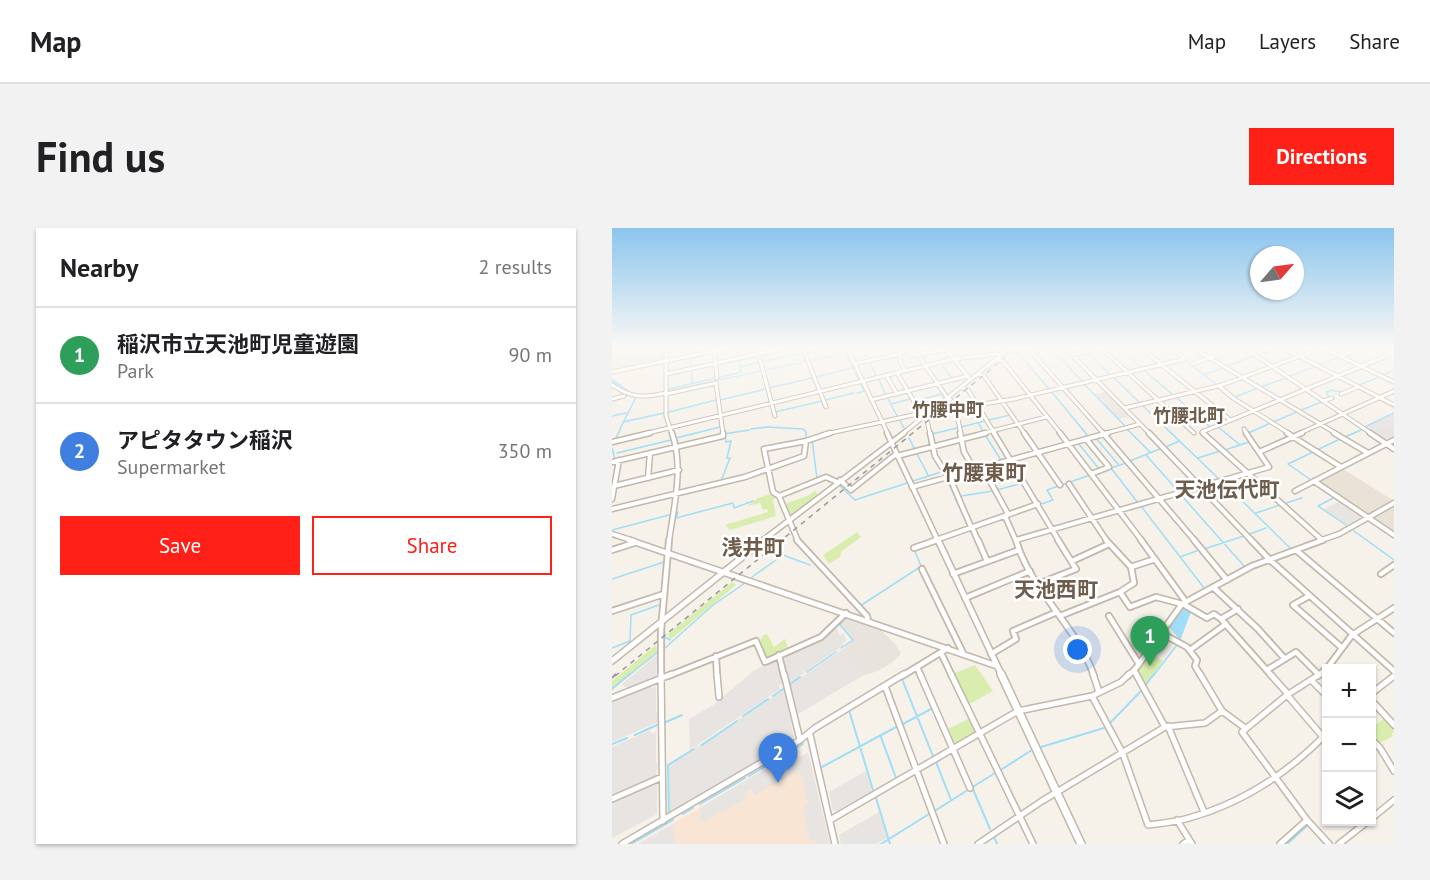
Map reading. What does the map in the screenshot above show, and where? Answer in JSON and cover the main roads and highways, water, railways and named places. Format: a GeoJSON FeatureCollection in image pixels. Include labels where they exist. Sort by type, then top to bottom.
{"type":"FeatureCollection","features":[{"type":"Feature","properties":{"kind":"water"},"geometry":{"type":"Polygon","coordinates":[[[737,377],[642,397],[628,395],[612,383],[612,378],[635,395],[647,395],[737,377]]]}},
{"type":"Feature","properties":{"kind":"water"},"geometry":{"type":"Polygon","coordinates":[[[1186,606],[1192,609],[1180,641],[1169,626],[1186,606]]]}},
{"type":"Feature","properties":{"kind":"waterway"},"geometry":{"type":"LineString","coordinates":[[692,377],[692,382]]}},
{"type":"Feature","properties":{"kind":"waterway"},"geometry":{"type":"LineString","coordinates":[[718,378],[723,377]]}},
{"type":"Feature","properties":{"kind":"waterway"},"geometry":{"type":"LineString","coordinates":[[898,377],[905,390]]}},
{"type":"Feature","properties":{"kind":"waterway"},"geometry":{"type":"LineString","coordinates":[[1038,377],[1049,389]]}},
{"type":"Feature","properties":{"kind":"waterway"},"geometry":{"type":"LineString","coordinates":[[1078,377],[1082,381]]}},
{"type":"Feature","properties":{"kind":"waterway"},"geometry":{"type":"LineString","coordinates":[[1113,377],[1140,403]]}},
{"type":"Feature","properties":{"kind":"waterway"},"geometry":{"type":"LineString","coordinates":[[1152,377],[1173,395]]}},
{"type":"Feature","properties":{"kind":"waterway"},"geometry":{"type":"LineString","coordinates":[[1207,377],[1216,384]]}},
{"type":"Feature","properties":{"kind":"waterway"},"geometry":{"type":"LineString","coordinates":[[1359,385],[1379,377]]}},
{"type":"Feature","properties":{"kind":"waterway"},"geometry":{"type":"LineString","coordinates":[[668,389],[716,378]]}},
{"type":"Feature","properties":{"kind":"waterway"},"geometry":{"type":"LineString","coordinates":[[769,388],[812,378]]}},
{"type":"Feature","properties":{"kind":"waterway"},"geometry":{"type":"LineString","coordinates":[[878,378],[886,395]]}},
{"type":"Feature","properties":{"kind":"waterway"},"geometry":{"type":"LineString","coordinates":[[1261,387],[1286,378]]}},
{"type":"Feature","properties":{"kind":"waterway"},"geometry":{"type":"LineString","coordinates":[[857,393],[864,391],[860,383]]}},
{"type":"Feature","properties":{"kind":"waterway"},"geometry":{"type":"LineString","coordinates":[[1084,384],[1125,426]]}},
{"type":"Feature","properties":{"kind":"waterway"},"geometry":{"type":"LineString","coordinates":[[1235,397],[1258,388]]}},
{"type":"Feature","properties":{"kind":"waterway"},"geometry":{"type":"LineString","coordinates":[[720,400],[766,389]]}},
{"type":"Feature","properties":{"kind":"waterway"},"geometry":{"type":"LineString","coordinates":[[1329,397],[1326,392],[1332,390],[1341,392]]}},
{"type":"Feature","properties":{"kind":"waterway"},"geometry":{"type":"LineString","coordinates":[[1051,391],[1088,436]]}},
{"type":"Feature","properties":{"kind":"waterway"},"geometry":{"type":"LineString","coordinates":[[994,392],[999,400]]}},
{"type":"Feature","properties":{"kind":"waterway"},"geometry":{"type":"LineString","coordinates":[[825,400],[854,393]]}},
{"type":"Feature","properties":{"kind":"waterway"},"geometry":{"type":"LineString","coordinates":[[907,393],[910,398]]}},
{"type":"Feature","properties":{"kind":"waterway"},"geometry":{"type":"LineString","coordinates":[[915,401],[942,394]]}},
{"type":"Feature","properties":{"kind":"waterway"},"geometry":{"type":"LineString","coordinates":[[887,397],[897,416]]}},
{"type":"Feature","properties":{"kind":"waterway"},"geometry":{"type":"LineString","coordinates":[[1177,398],[1210,427]]}},
{"type":"Feature","properties":{"kind":"waterway"},"geometry":{"type":"LineString","coordinates":[[624,422],[635,399]]}},
{"type":"Feature","properties":{"kind":"waterway"},"geometry":{"type":"LineString","coordinates":[[891,404],[910,399]]}},
{"type":"Feature","properties":{"kind":"waterway"},"geometry":{"type":"LineString","coordinates":[[669,412],[716,400]]}},
{"type":"Feature","properties":{"kind":"waterway"},"geometry":{"type":"LineString","coordinates":[[911,400],[917,411]]}},
{"type":"Feature","properties":{"kind":"waterway"},"geometry":{"type":"LineString","coordinates":[[775,412],[822,401]]}},
{"type":"Feature","properties":{"kind":"waterway"},"geometry":{"type":"LineString","coordinates":[[1299,411],[1321,402]]}},
{"type":"Feature","properties":{"kind":"waterway"},"geometry":{"type":"LineString","coordinates":[[1143,406],[1219,479]]}},
{"type":"Feature","properties":{"kind":"waterway"},"geometry":{"type":"LineString","coordinates":[[1273,422],[1297,412]]}},
{"type":"Feature","properties":{"kind":"waterway"},"geometry":{"type":"LineString","coordinates":[[612,416],[626,413]]}},
{"type":"Feature","properties":{"kind":"waterway"},"geometry":{"type":"LineString","coordinates":[[624,422],[664,413]]}},
{"type":"Feature","properties":{"kind":"waterway"},"geometry":{"type":"LineString","coordinates":[[1365,427],[1394,413]]}},
{"type":"Feature","properties":{"kind":"waterway"},"geometry":{"type":"LineString","coordinates":[[989,420],[1010,415]]}},
{"type":"Feature","properties":{"kind":"waterway"},"geometry":{"type":"LineString","coordinates":[[899,419],[905,430]]}},
{"type":"Feature","properties":{"kind":"waterway"},"geometry":{"type":"LineString","coordinates":[[961,427],[985,421]]}},
{"type":"Feature","properties":{"kind":"waterway"},"geometry":{"type":"LineString","coordinates":[[620,429],[624,422]]}},
{"type":"Feature","properties":{"kind":"waterway"},"geometry":{"type":"LineString","coordinates":[[1248,433],[1271,423]]}},
{"type":"Feature","properties":{"kind":"waterway"},"geometry":{"type":"LineString","coordinates":[[979,424],[983,431]]}},
{"type":"Feature","properties":{"kind":"waterway"},"geometry":{"type":"LineString","coordinates":[[1217,426],[1240,445]]}},
{"type":"Feature","properties":{"kind":"waterway"},"geometry":{"type":"LineString","coordinates":[[676,438],[720,427]]}},
{"type":"Feature","properties":{"kind":"waterway"},"geometry":{"type":"LineString","coordinates":[[751,429],[767,427],[803,429],[806,432],[806,439]]}},
{"type":"Feature","properties":{"kind":"waterway"},"geometry":{"type":"LineString","coordinates":[[932,434],[957,428]]}},
{"type":"Feature","properties":{"kind":"waterway"},"geometry":{"type":"LineString","coordinates":[[1127,429],[1150,452]]}},
{"type":"Feature","properties":{"kind":"waterway"},"geometry":{"type":"LineString","coordinates":[[615,440],[620,430]]}},
{"type":"Feature","properties":{"kind":"waterway"},"geometry":{"type":"LineString","coordinates":[[724,434],[749,430]]}},
{"type":"Feature","properties":{"kind":"waterway"},"geometry":{"type":"LineString","coordinates":[[1345,437],[1361,430]]}},
{"type":"Feature","properties":{"kind":"waterway"},"geometry":{"type":"LineString","coordinates":[[721,481],[730,458],[727,458],[731,441],[726,442],[725,435]]}},
{"type":"Feature","properties":{"kind":"waterway"},"geometry":{"type":"LineString","coordinates":[[985,435],[1001,460],[1008,458]]}},
{"type":"Feature","properties":{"kind":"waterway"},"geometry":{"type":"LineString","coordinates":[[1068,442],[1094,435]]}},
{"type":"Feature","properties":{"kind":"waterway"},"geometry":{"type":"LineString","coordinates":[[929,436],[929,445]]}},
{"type":"Feature","properties":{"kind":"waterway"},"geometry":{"type":"LineString","coordinates":[[1095,437],[1118,464]]}},
{"type":"Feature","properties":{"kind":"waterway"},"geometry":{"type":"LineString","coordinates":[[909,438],[915,450]]}},
{"type":"Feature","properties":{"kind":"waterway"},"geometry":{"type":"LineString","coordinates":[[812,439],[817,479]]}},
{"type":"Feature","properties":{"kind":"waterway"},"geometry":{"type":"LineString","coordinates":[[1317,450],[1340,439]]}},
{"type":"Feature","properties":{"kind":"waterway"},"geometry":{"type":"LineString","coordinates":[[617,453],[671,440]]}},
{"type":"Feature","properties":{"kind":"waterway"},"geometry":{"type":"LineString","coordinates":[[1166,447],[1179,441]]}},
{"type":"Feature","properties":{"kind":"waterway"},"geometry":{"type":"LineString","coordinates":[[1240,445],[1249,442]]}},
{"type":"Feature","properties":{"kind":"waterway"},"geometry":{"type":"LineString","coordinates":[[1037,450],[1064,443]]}},
{"type":"Feature","properties":{"kind":"waterway"},"geometry":{"type":"LineString","coordinates":[[1078,443],[1100,470]]}},
{"type":"Feature","properties":{"kind":"waterway"},"geometry":{"type":"LineString","coordinates":[[1225,450],[1240,445]]}},
{"type":"Feature","properties":{"kind":"waterway"},"geometry":{"type":"LineString","coordinates":[[612,448],[615,459]]}},
{"type":"Feature","properties":{"kind":"waterway"},"geometry":{"type":"LineString","coordinates":[[1130,461],[1162,448]]}},
{"type":"Feature","properties":{"kind":"waterway"},"geometry":{"type":"LineString","coordinates":[[930,449],[944,476]]}},
{"type":"Feature","properties":{"kind":"waterway"},"geometry":{"type":"LineString","coordinates":[[1012,457],[1034,451]]}},
{"type":"Feature","properties":{"kind":"waterway"},"geometry":{"type":"LineString","coordinates":[[1198,458],[1220,451]]}},
{"type":"Feature","properties":{"kind":"waterway"},"geometry":{"type":"LineString","coordinates":[[1311,480],[1288,464],[1315,451]]}},
{"type":"Feature","properties":{"kind":"waterway"},"geometry":{"type":"LineString","coordinates":[[916,452],[928,475]]}},
{"type":"Feature","properties":{"kind":"waterway"},"geometry":{"type":"LineString","coordinates":[[1146,455],[1178,491]]}},
{"type":"Feature","properties":{"kind":"waterway"},"geometry":{"type":"LineString","coordinates":[[613,480],[616,463]]}},
{"type":"Feature","properties":{"kind":"waterway"},"geometry":{"type":"LineString","coordinates":[[1126,463],[1111,468],[1138,503]]}},
{"type":"Feature","properties":{"kind":"waterway"},"geometry":{"type":"LineString","coordinates":[[913,481],[941,472]]}},
{"type":"Feature","properties":{"kind":"waterway"},"geometry":{"type":"LineString","coordinates":[[1041,504],[1053,500],[1047,490],[1090,475]]}},
{"type":"Feature","properties":{"kind":"waterway"},"geometry":{"type":"LineString","coordinates":[[947,480],[954,495]]}},
{"type":"Feature","properties":{"kind":"waterway"},"geometry":{"type":"LineString","coordinates":[[1223,482],[1291,549]]}},
{"type":"Feature","properties":{"kind":"waterway"},"geometry":{"type":"LineString","coordinates":[[839,485],[855,500],[907,483]]}},
{"type":"Feature","properties":{"kind":"waterway"},"geometry":{"type":"LineString","coordinates":[[997,490],[1023,483]]}},
{"type":"Feature","properties":{"kind":"waterway"},"geometry":{"type":"LineString","coordinates":[[961,496],[993,491]]}},
{"type":"Feature","properties":{"kind":"waterway"},"geometry":{"type":"LineString","coordinates":[[1181,495],[1223,543]]}},
{"type":"Feature","properties":{"kind":"waterway"},"geometry":{"type":"LineString","coordinates":[[1335,497],[1318,506],[1346,525]]}},
{"type":"Feature","properties":{"kind":"waterway"},"geometry":{"type":"LineString","coordinates":[[955,498],[968,526]]}},
{"type":"Feature","properties":{"kind":"waterway"},"geometry":{"type":"LineString","coordinates":[[1283,504],[1302,498]]}},
{"type":"Feature","properties":{"kind":"waterway"},"geometry":{"type":"LineString","coordinates":[[675,513],[678,512],[676,518],[733,503],[734,508],[753,501]]}},
{"type":"Feature","properties":{"kind":"waterway"},"geometry":{"type":"LineString","coordinates":[[1256,513],[1280,505]]}},
{"type":"Feature","properties":{"kind":"waterway"},"geometry":{"type":"LineString","coordinates":[[1141,506],[1180,557]]}},
{"type":"Feature","properties":{"kind":"waterway"},"geometry":{"type":"LineString","coordinates":[[612,530],[669,515]]}},
{"type":"Feature","properties":{"kind":"waterway"},"geometry":{"type":"LineString","coordinates":[[1247,535],[1266,528]]}},
{"type":"Feature","properties":{"kind":"waterway"},"geometry":{"type":"LineString","coordinates":[[1354,531],[1394,560]]}},
{"type":"Feature","properties":{"kind":"waterway"},"geometry":{"type":"LineString","coordinates":[[1223,543],[1244,536]]}},
{"type":"Feature","properties":{"kind":"waterway"},"geometry":{"type":"LineString","coordinates":[[1204,549],[1223,543]]}},
{"type":"Feature","properties":{"kind":"waterway"},"geometry":{"type":"LineString","coordinates":[[1223,543],[1245,567]]}},
{"type":"Feature","properties":{"kind":"waterway"},"geometry":{"type":"LineString","coordinates":[[914,549],[921,566]]}},
{"type":"Feature","properties":{"kind":"waterway"},"geometry":{"type":"LineString","coordinates":[[1180,557],[1199,550]]}},
{"type":"Feature","properties":{"kind":"waterway"},"geometry":{"type":"LineString","coordinates":[[1295,553],[1372,618]]}},
{"type":"Feature","properties":{"kind":"waterway"},"geometry":{"type":"LineString","coordinates":[[752,577],[783,555],[810,565]]}},
{"type":"Feature","properties":{"kind":"waterway"},"geometry":{"type":"LineString","coordinates":[[1180,557],[1204,588]]}},
{"type":"Feature","properties":{"kind":"waterway"},"geometry":{"type":"LineString","coordinates":[[612,579],[664,562]]}},
{"type":"Feature","properties":{"kind":"waterway"},"geometry":{"type":"LineString","coordinates":[[860,606],[920,567]]}},
{"type":"Feature","properties":{"kind":"waterway"},"geometry":{"type":"LineString","coordinates":[[665,648],[713,605],[745,583]]}},
{"type":"Feature","properties":{"kind":"waterway"},"geometry":{"type":"LineString","coordinates":[[612,648],[630,641],[631,615],[659,605]]}},
{"type":"Feature","properties":{"kind":"waterway"},"geometry":{"type":"LineString","coordinates":[[841,648],[853,640],[840,625],[846,617]]}},
{"type":"Feature","properties":{"kind":"waterway"},"geometry":{"type":"LineString","coordinates":[[1377,622],[1394,637]]}},
{"type":"Feature","properties":{"kind":"waterway"},"geometry":{"type":"LineString","coordinates":[[664,623],[665,637],[670,640]]}},
{"type":"Feature","properties":{"kind":"waterway"},"geometry":{"type":"LineString","coordinates":[[1153,676],[1177,645]]}},
{"type":"Feature","properties":{"kind":"waterway"},"geometry":{"type":"LineString","coordinates":[[628,676],[658,652]]}},
{"type":"Feature","properties":{"kind":"waterway"},"geometry":{"type":"LineString","coordinates":[[807,672],[836,652]]}},
{"type":"Feature","properties":{"kind":"waterway"},"geometry":{"type":"LineString","coordinates":[[612,689],[630,674]]}},
{"type":"Feature","properties":{"kind":"waterway"},"geometry":{"type":"LineString","coordinates":[[1145,686],[1154,674]]}},
{"type":"Feature","properties":{"kind":"waterway"},"geometry":{"type":"LineString","coordinates":[[790,684],[800,677]]}},
{"type":"Feature","properties":{"kind":"waterway"},"geometry":{"type":"LineString","coordinates":[[902,679],[917,716]]}},
{"type":"Feature","properties":{"kind":"waterway"},"geometry":{"type":"LineString","coordinates":[[773,696],[783,689]]}},
{"type":"Feature","properties":{"kind":"waterway"},"geometry":{"type":"LineString","coordinates":[[1110,723],[1142,690]]}},
{"type":"Feature","properties":{"kind":"waterway"},"geometry":{"type":"LineString","coordinates":[[743,716],[768,699]]}},
{"type":"Feature","properties":{"kind":"waterway"},"geometry":{"type":"LineString","coordinates":[[917,716],[931,709]]}},
{"type":"Feature","properties":{"kind":"waterway"},"geometry":{"type":"LineString","coordinates":[[849,710],[860,746]]}},
{"type":"Feature","properties":{"kind":"waterway"},"geometry":{"type":"LineString","coordinates":[[666,722],[682,715]]}},
{"type":"Feature","properties":{"kind":"waterway"},"geometry":{"type":"LineString","coordinates":[[903,724],[917,716]]}},
{"type":"Feature","properties":{"kind":"waterway"},"geometry":{"type":"LineString","coordinates":[[917,716],[933,756]]}},
{"type":"Feature","properties":{"kind":"waterway"},"geometry":{"type":"LineString","coordinates":[[702,745],[737,721]]}},
{"type":"Feature","properties":{"kind":"waterway"},"geometry":{"type":"LineString","coordinates":[[635,735],[657,725]]}},
{"type":"Feature","properties":{"kind":"waterway"},"geometry":{"type":"LineString","coordinates":[[860,746],[896,727]]}},
{"type":"Feature","properties":{"kind":"waterway"},"geometry":{"type":"LineString","coordinates":[[1041,747],[1104,728]]}},
{"type":"Feature","properties":{"kind":"waterway"},"geometry":{"type":"LineString","coordinates":[[881,737],[896,778]]}},
{"type":"Feature","properties":{"kind":"waterway"},"geometry":{"type":"LineString","coordinates":[[612,744],[627,738]]}},
{"type":"Feature","properties":{"kind":"waterway"},"geometry":{"type":"LineString","coordinates":[[788,753],[803,744]]}},
{"type":"Feature","properties":{"kind":"waterway"},"geometry":{"type":"LineString","coordinates":[[822,767],[860,746]]}},
{"type":"Feature","properties":{"kind":"waterway"},"geometry":{"type":"LineString","coordinates":[[860,746],[873,790]]}},
{"type":"Feature","properties":{"kind":"waterway"},"geometry":{"type":"LineString","coordinates":[[669,812],[668,765],[694,749]]}},
{"type":"Feature","properties":{"kind":"waterway"},"geometry":{"type":"LineString","coordinates":[[999,771],[1032,750]]}},
{"type":"Feature","properties":{"kind":"waterway"},"geometry":{"type":"LineString","coordinates":[[749,776],[786,754]]}},
{"type":"Feature","properties":{"kind":"waterway"},"geometry":{"type":"LineString","coordinates":[[936,762],[951,800]]}},
{"type":"Feature","properties":{"kind":"waterway"},"geometry":{"type":"LineString","coordinates":[[972,787],[995,773]]}},
{"type":"Feature","properties":{"kind":"waterway"},"geometry":{"type":"LineString","coordinates":[[700,804],[745,778]]}},
{"type":"Feature","properties":{"kind":"waterway"},"geometry":{"type":"LineString","coordinates":[[936,810],[972,787]]}},
{"type":"Feature","properties":{"kind":"waterway"},"geometry":{"type":"LineString","coordinates":[[972,787],[990,829]]}},
{"type":"Feature","properties":{"kind":"waterway"},"geometry":{"type":"LineString","coordinates":[[876,798],[889,839]]}},
{"type":"Feature","properties":{"kind":"waterway"},"geometry":{"type":"LineString","coordinates":[[683,814],[693,808]]}},
{"type":"Feature","properties":{"kind":"waterway"},"geometry":{"type":"LineString","coordinates":[[889,839],[929,814]]}},
{"type":"Feature","properties":{"kind":"waterway"},"geometry":{"type":"LineString","coordinates":[[631,844],[673,820]]}},
{"type":"Feature","properties":{"kind":"waterway"},"geometry":{"type":"LineString","coordinates":[[1287,844],[1308,825],[1325,844]]}},
{"type":"Feature","properties":{"kind":"waterway"},"geometry":{"type":"LineString","coordinates":[[994,837],[997,844]]}},
{"type":"Feature","properties":{"kind":"waterway"},"geometry":{"type":"LineString","coordinates":[[881,844],[889,839]]}},
{"type":"Feature","properties":{"kind":"waterway"},"geometry":{"type":"LineString","coordinates":[[889,839],[890,844]]}},
{"type":"Feature","properties":{"kind":"railway"},"geometry":{"type":"LineString","coordinates":[[615,676],[982,377]]}},
{"type":"Feature","properties":{"kind":"railway"},"geometry":{"type":"LineString","coordinates":[[612,678],[616,674]]}},
{"type":"Feature","properties":{"kind":"place","name":"稲沢市立天池町児童遊園"},"geometry":{"type":"Point","coordinates":[1150,666]}},
{"type":"Feature","properties":{"kind":"place","name":"アピタタウン稲沢"},"geometry":{"type":"Point","coordinates":[778,783]}},
{"type":"Feature","properties":{"kind":"district","name":"竹腰中町"},"geometry":{"type":"Point","coordinates":[948,410]}},
{"type":"Feature","properties":{"kind":"district","name":"竹腰北町"},"geometry":{"type":"Point","coordinates":[1189,416]}},
{"type":"Feature","properties":{"kind":"district","name":"竹腰東町"},"geometry":{"type":"Point","coordinates":[984,473]}},
{"type":"Feature","properties":{"kind":"district","name":"天池伝代町"},"geometry":{"type":"Point","coordinates":[1227,490]}},
{"type":"Feature","properties":{"kind":"district","name":"浅井町"},"geometry":{"type":"Point","coordinates":[753,548]}},
{"type":"Feature","properties":{"kind":"district","name":"天池西町"},"geometry":{"type":"Point","coordinates":[1056,590]}}]}
